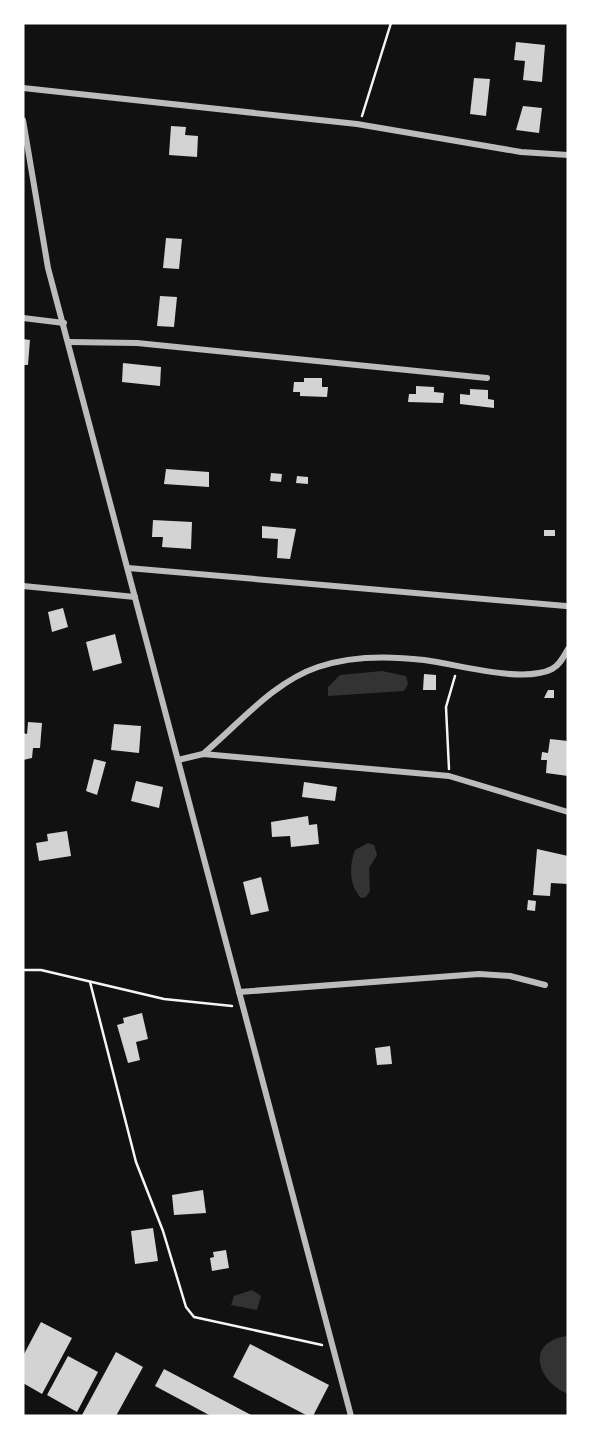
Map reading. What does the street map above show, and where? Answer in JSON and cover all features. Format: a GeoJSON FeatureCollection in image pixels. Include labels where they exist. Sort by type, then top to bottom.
{"type":"FeatureCollection","features":[{"type":"Feature","properties":{"kind":"street"},"geometry":{"type":"LineString","coordinates":[[23,88],[357,124],[521,152],[568,155]]}},
{"type":"Feature","properties":{"kind":"street"},"geometry":{"type":"LineString","coordinates":[[23,120],[48,268],[351,1416]]}},
{"type":"Feature","properties":{"kind":"street"},"geometry":{"type":"LineString","coordinates":[[23,318],[64,323]]}},
{"type":"Feature","properties":{"kind":"street"},"geometry":{"type":"LineString","coordinates":[[69,342],[137,344],[487,377]]}},
{"type":"Feature","properties":{"kind":"street"},"geometry":{"type":"LineString","coordinates":[[128,568],[568,606]]}},
{"type":"Feature","properties":{"kind":"street"},"geometry":{"type":"LineString","coordinates":[[23,586],[135,597]]}},
{"type":"Feature","properties":{"kind":"street"},"geometry":{"type":"LineString","coordinates":[[203,754],[282,686],[318,667],[381,658],[421,660],[493,673],[541,672],[560,663],[568,649]]}},
{"type":"Feature","properties":{"kind":"street"},"geometry":{"type":"LineString","coordinates":[[178,760],[203,754],[449,776],[568,812]]}},
{"type":"Feature","properties":{"kind":"street"},"geometry":{"type":"LineString","coordinates":[[239,992],[479,974],[510,976],[545,985]]}},
{"type":"Feature","properties":{"kind":"path"},"geometry":{"type":"LineString","coordinates":[[357,124],[373,85],[391,23]]}},
{"type":"Feature","properties":{"kind":"path"},"geometry":{"type":"LineString","coordinates":[[449,776],[446,707],[459,667]]}},
{"type":"Feature","properties":{"kind":"path"},"geometry":{"type":"LineString","coordinates":[[23,970],[41,970],[164,999],[221,1007],[243,1004]]}},
{"type":"Feature","properties":{"kind":"path"},"geometry":{"type":"LineString","coordinates":[[90,982],[136,1162],[163,1231],[186,1307],[194,1317],[316,1346],[332,1344]]}},
{"type":"Feature","properties":{"kind":"shaded area"},"geometry":{"type":"Polygon","coordinates":[[[382,671],[406,676],[408,684],[404,691],[328,696],[328,687],[340,675],[382,671]]]}},
{"type":"Feature","properties":{"kind":"shaded area"},"geometry":{"type":"Polygon","coordinates":[[[368,843],[374,845],[377,855],[369,868],[370,891],[366,897],[361,898],[352,881],[352,862],[355,850],[368,843]]]}},
{"type":"Feature","properties":{"kind":"shaded area"},"geometry":{"type":"Polygon","coordinates":[[[252,1290],[261,1296],[257,1310],[231,1305],[234,1296],[252,1290]]]}},
{"type":"Feature","properties":{"kind":"shaded area"},"geometry":{"type":"Polygon","coordinates":[[[568,1336],[568,1394],[548,1380],[540,1362],[545,1345],[554,1339],[568,1336]]]}},
{"type":"Feature","properties":{"kind":"building"},"geometry":{"type":"Polygon","coordinates":[[[516,42],[545,45],[542,82],[523,80],[525,61],[514,60],[516,42]]]}},
{"type":"Feature","properties":{"kind":"building"},"geometry":{"type":"Polygon","coordinates":[[[474,78],[490,79],[486,116],[470,114],[474,78]]]}},
{"type":"Feature","properties":{"kind":"building"},"geometry":{"type":"Polygon","coordinates":[[[523,106],[542,108],[539,133],[516,130],[523,106]]]}},
{"type":"Feature","properties":{"kind":"building"},"geometry":{"type":"Polygon","coordinates":[[[171,126],[186,127],[185,135],[198,136],[197,157],[169,155],[171,126]]]}},
{"type":"Feature","properties":{"kind":"building"},"geometry":{"type":"Polygon","coordinates":[[[166,238],[182,239],[179,269],[163,268],[166,238]]]}},
{"type":"Feature","properties":{"kind":"building"},"geometry":{"type":"Polygon","coordinates":[[[160,296],[177,297],[174,327],[157,326],[160,296]]]}},
{"type":"Feature","properties":{"kind":"building"},"geometry":{"type":"Polygon","coordinates":[[[23,339],[30,340],[28,365],[23,365],[23,339]]]}},
{"type":"Feature","properties":{"kind":"building"},"geometry":{"type":"Polygon","coordinates":[[[123,363],[161,367],[160,386],[122,382],[123,363]]]}},
{"type":"Feature","properties":{"kind":"building"},"geometry":{"type":"Polygon","coordinates":[[[304,378],[322,378],[322,387],[328,387],[327,397],[300,396],[300,392],[293,392],[294,382],[304,382],[304,378]]]}},
{"type":"Feature","properties":{"kind":"building"},"geometry":{"type":"Polygon","coordinates":[[[416,386],[434,387],[434,392],[444,393],[443,403],[408,402],[409,394],[416,394],[416,386]]]}},
{"type":"Feature","properties":{"kind":"building"},"geometry":{"type":"Polygon","coordinates":[[[470,389],[488,390],[488,399],[494,400],[494,408],[460,404],[460,394],[470,395],[470,389]]]}},
{"type":"Feature","properties":{"kind":"building"},"geometry":{"type":"Polygon","coordinates":[[[166,469],[209,472],[209,487],[164,484],[166,469]]]}},
{"type":"Feature","properties":{"kind":"building"},"geometry":{"type":"Polygon","coordinates":[[[271,473],[282,474],[281,482],[270,481],[271,473]]]}},
{"type":"Feature","properties":{"kind":"building"},"geometry":{"type":"Polygon","coordinates":[[[297,476],[308,477],[308,484],[296,483],[297,476]]]}},
{"type":"Feature","properties":{"kind":"building"},"geometry":{"type":"Polygon","coordinates":[[[153,520],[192,522],[191,549],[162,547],[163,537],[152,537],[153,520]]]}},
{"type":"Feature","properties":{"kind":"building"},"geometry":{"type":"Polygon","coordinates":[[[262,526],[296,529],[290,559],[277,558],[278,539],[262,538],[262,526]]]}},
{"type":"Feature","properties":{"kind":"building"},"geometry":{"type":"Polygon","coordinates":[[[544,530],[555,530],[555,536],[544,536],[544,530]]]}},
{"type":"Feature","properties":{"kind":"building"},"geometry":{"type":"Polygon","coordinates":[[[63,608],[68,627],[52,632],[48,612],[63,608]]]}},
{"type":"Feature","properties":{"kind":"building"},"geometry":{"type":"Polygon","coordinates":[[[115,634],[122,663],[93,671],[86,642],[115,634]]]}},
{"type":"Feature","properties":{"kind":"building"},"geometry":{"type":"Polygon","coordinates":[[[424,674],[436,675],[436,690],[423,690],[424,674]]]}},
{"type":"Feature","properties":{"kind":"building"},"geometry":{"type":"Polygon","coordinates":[[[548,690],[554,690],[554,698],[544,698],[548,690]]]}},
{"type":"Feature","properties":{"kind":"building"},"geometry":{"type":"Polygon","coordinates":[[[28,722],[42,723],[40,748],[33,748],[32,758],[23,760],[23,733],[27,734],[28,722]]]}},
{"type":"Feature","properties":{"kind":"building"},"geometry":{"type":"Polygon","coordinates":[[[114,724],[141,726],[139,753],[111,750],[114,724]]]}},
{"type":"Feature","properties":{"kind":"building"},"geometry":{"type":"Polygon","coordinates":[[[550,739],[568,741],[568,776],[546,773],[547,760],[541,760],[542,752],[548,753],[550,739]]]}},
{"type":"Feature","properties":{"kind":"building"},"geometry":{"type":"Polygon","coordinates":[[[94,759],[106,762],[97,795],[86,791],[94,759]]]}},
{"type":"Feature","properties":{"kind":"building"},"geometry":{"type":"Polygon","coordinates":[[[136,781],[163,787],[159,808],[131,801],[136,781]]]}},
{"type":"Feature","properties":{"kind":"building"},"geometry":{"type":"Polygon","coordinates":[[[304,782],[337,787],[335,801],[302,797],[304,782]]]}},
{"type":"Feature","properties":{"kind":"building"},"geometry":{"type":"Polygon","coordinates":[[[308,816],[309,825],[317,824],[319,844],[291,847],[290,836],[272,837],[271,822],[308,816]]]}},
{"type":"Feature","properties":{"kind":"building"},"geometry":{"type":"Polygon","coordinates":[[[67,831],[71,856],[39,861],[36,843],[48,841],[47,834],[67,831]]]}},
{"type":"Feature","properties":{"kind":"building"},"geometry":{"type":"Polygon","coordinates":[[[537,849],[568,856],[568,884],[551,883],[550,896],[533,895],[537,849]]]}},
{"type":"Feature","properties":{"kind":"building"},"geometry":{"type":"Polygon","coordinates":[[[261,877],[269,911],[251,915],[243,882],[261,877]]]}},
{"type":"Feature","properties":{"kind":"building"},"geometry":{"type":"Polygon","coordinates":[[[528,900],[536,901],[535,911],[527,910],[528,900]]]}},
{"type":"Feature","properties":{"kind":"building"},"geometry":{"type":"Polygon","coordinates":[[[142,1013],[148,1039],[136,1042],[140,1060],[128,1063],[117,1025],[124,1023],[123,1018],[142,1013]]]}},
{"type":"Feature","properties":{"kind":"building"},"geometry":{"type":"Polygon","coordinates":[[[390,1046],[392,1064],[377,1065],[375,1048],[390,1046]]]}},
{"type":"Feature","properties":{"kind":"building"},"geometry":{"type":"Polygon","coordinates":[[[203,1190],[206,1213],[174,1215],[172,1195],[203,1190]]]}},
{"type":"Feature","properties":{"kind":"building"},"geometry":{"type":"Polygon","coordinates":[[[153,1228],[158,1261],[135,1264],[131,1231],[153,1228]]]}},
{"type":"Feature","properties":{"kind":"building"},"geometry":{"type":"Polygon","coordinates":[[[226,1250],[229,1268],[212,1271],[210,1258],[214,1257],[213,1252],[226,1250]]]}},
{"type":"Feature","properties":{"kind":"building"},"geometry":{"type":"Polygon","coordinates":[[[41,1322],[72,1338],[42,1394],[23,1383],[23,1356],[41,1322]]]}},
{"type":"Feature","properties":{"kind":"building"},"geometry":{"type":"Polygon","coordinates":[[[250,1344],[329,1385],[313,1416],[308,1416],[233,1377],[250,1344]]]}},
{"type":"Feature","properties":{"kind":"building"},"geometry":{"type":"Polygon","coordinates":[[[116,1352],[143,1367],[116,1416],[82,1415],[116,1352]]]}},
{"type":"Feature","properties":{"kind":"building"},"geometry":{"type":"Polygon","coordinates":[[[68,1356],[98,1372],[77,1412],[47,1395],[68,1356]]]}},
{"type":"Feature","properties":{"kind":"building"},"geometry":{"type":"Polygon","coordinates":[[[164,1369],[253,1416],[211,1416],[155,1386],[164,1369]]]}}]}
